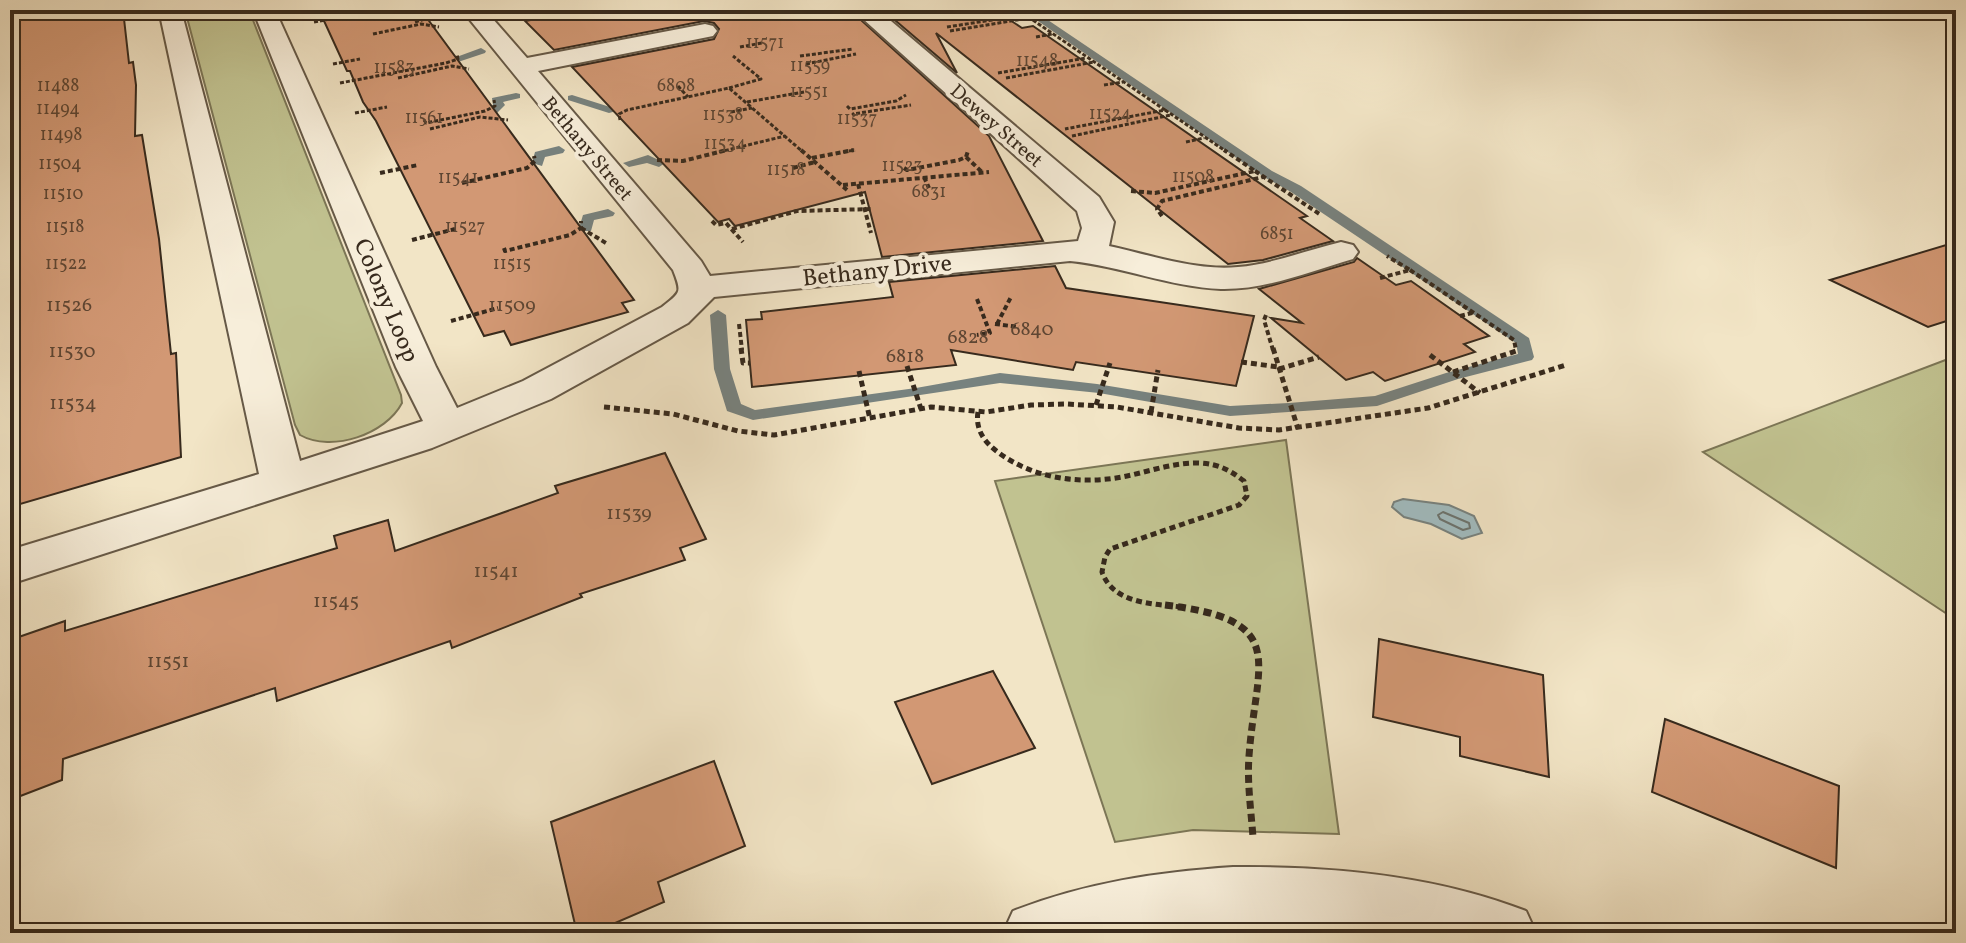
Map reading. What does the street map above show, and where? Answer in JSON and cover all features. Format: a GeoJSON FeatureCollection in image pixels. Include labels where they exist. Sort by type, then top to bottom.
{"type":"FeatureCollection","features":[{"type":"Feature","properties":{"kind":"street"},"geometry":{"type":"LineString","coordinates":[[170,10],[283,483]]}},
{"type":"Feature","properties":{"kind":"street","name":"Colony Loop"},"geometry":{"type":"LineString","coordinates":[[264,10],[416,367],[447,427]]}},
{"type":"Feature","properties":{"kind":"street","name":"Bethany Street"},"geometry":{"type":"LineString","coordinates":[[473,10],[689,268],[698,288]]}},
{"type":"Feature","properties":{"kind":"street","name":"Dewey Street"},"geometry":{"type":"LineString","coordinates":[[864,10],[1088,204],[1097,215],[1100,226],[1089,252]]}},
{"type":"Feature","properties":{"kind":"street"},"geometry":{"type":"LineString","coordinates":[[521,67],[705,31]]}},
{"type":"Feature","properties":{"kind":"street","name":"Bethany Drive"},"geometry":{"type":"LineString","coordinates":[[698,288],[1047,253],[1089,252],[1141,266],[1224,278],[1253,275],[1341,252]]}},
{"type":"Feature","properties":{"kind":"street"},"geometry":{"type":"LineString","coordinates":[[10,567],[283,483],[447,427],[537,390],[675,315],[696,298],[698,288]]}},
{"type":"Feature","properties":{"kind":"street"},"geometry":{"type":"LineString","coordinates":[[1036,933],[1080,919],[1150,905],[1191,899],[1275,896],[1357,901],[1503,933]]}},
{"type":"Feature","properties":{"kind":"path"},"geometry":{"type":"LineString","coordinates":[[759,13],[792,10]]}},
{"type":"Feature","properties":{"kind":"path"},"geometry":{"type":"LineString","coordinates":[[1018,10],[1255,171],[1150,194],[1126,189]]}},
{"type":"Feature","properties":{"kind":"path"},"geometry":{"type":"LineString","coordinates":[[764,19],[807,12],[821,12],[826,16]]}},
{"type":"Feature","properties":{"kind":"path"},"geometry":{"type":"LineString","coordinates":[[370,30],[422,20],[428,18],[427,13]]}},
{"type":"Feature","properties":{"kind":"path"},"geometry":{"type":"LineString","coordinates":[[1025,14],[943,30],[1029,18]]}},
{"type":"Feature","properties":{"kind":"path"},"geometry":{"type":"LineString","coordinates":[[322,21],[336,18]]}},
{"type":"Feature","properties":{"kind":"path"},"geometry":{"type":"LineString","coordinates":[[373,34],[421,24],[434,24],[440,28]]}},
{"type":"Feature","properties":{"kind":"path"},"geometry":{"type":"LineString","coordinates":[[1036,37],[1053,34]]}},
{"type":"Feature","properties":{"kind":"path"},"geometry":{"type":"LineString","coordinates":[[800,56],[852,49],[857,46],[854,42]]}},
{"type":"Feature","properties":{"kind":"path"},"geometry":{"type":"LineString","coordinates":[[335,84],[452,62],[458,59],[457,53]]}},
{"type":"Feature","properties":{"kind":"path"},"geometry":{"type":"LineString","coordinates":[[806,64],[863,55]]}},
{"type":"Feature","properties":{"kind":"path"},"geometry":{"type":"LineString","coordinates":[[990,73],[1087,58]]}},
{"type":"Feature","properties":{"kind":"path"},"geometry":{"type":"LineString","coordinates":[[343,62],[360,59]]}},
{"type":"Feature","properties":{"kind":"path"},"geometry":{"type":"LineString","coordinates":[[728,65],[740,62]]}},
{"type":"Feature","properties":{"kind":"path"},"geometry":{"type":"LineString","coordinates":[[1000,82],[1095,62]]}},
{"type":"Feature","properties":{"kind":"path"},"geometry":{"type":"LineString","coordinates":[[398,78],[452,66],[464,66],[470,70]]}},
{"type":"Feature","properties":{"kind":"path"},"geometry":{"type":"LineString","coordinates":[[1104,85],[1124,82]]}},
{"type":"Feature","properties":{"kind":"path"},"geometry":{"type":"LineString","coordinates":[[678,86],[688,97]]}},
{"type":"Feature","properties":{"kind":"path"},"geometry":{"type":"LineString","coordinates":[[621,121],[619,115],[624,111],[729,88],[847,190]]}},
{"type":"Feature","properties":{"kind":"path"},"geometry":{"type":"LineString","coordinates":[[847,106],[850,109],[896,101],[905,97],[905,90]]}},
{"type":"Feature","properties":{"kind":"path"},"geometry":{"type":"LineString","coordinates":[[746,102],[804,92]]}},
{"type":"Feature","properties":{"kind":"path"},"geometry":{"type":"LineString","coordinates":[[424,120],[426,123],[492,109],[494,100]]}},
{"type":"Feature","properties":{"kind":"path"},"geometry":{"type":"LineString","coordinates":[[855,116],[901,105],[919,106]]}},
{"type":"Feature","properties":{"kind":"path"},"geometry":{"type":"LineString","coordinates":[[350,114],[387,107]]}},
{"type":"Feature","properties":{"kind":"path"},"geometry":{"type":"LineString","coordinates":[[731,112],[753,108]]}},
{"type":"Feature","properties":{"kind":"path"},"geometry":{"type":"LineString","coordinates":[[1057,128],[1165,110]]}},
{"type":"Feature","properties":{"kind":"path"},"geometry":{"type":"LineString","coordinates":[[1069,142],[1076,134],[1172,115]]}},
{"type":"Feature","properties":{"kind":"path"},"geometry":{"type":"LineString","coordinates":[[430,129],[486,116],[503,116],[508,120]]}},
{"type":"Feature","properties":{"kind":"path"},"geometry":{"type":"LineString","coordinates":[[652,158],[675,163],[785,136]]}},
{"type":"Feature","properties":{"kind":"path"},"geometry":{"type":"LineString","coordinates":[[1186,142],[1206,138]]}},
{"type":"Feature","properties":{"kind":"path"},"geometry":{"type":"LineString","coordinates":[[904,168],[907,170],[966,157],[969,152],[965,147]]}},
{"type":"Feature","properties":{"kind":"path"},"geometry":{"type":"LineString","coordinates":[[731,148],[738,154]]}},
{"type":"Feature","properties":{"kind":"path"},"geometry":{"type":"LineString","coordinates":[[793,168],[855,150]]}},
{"type":"Feature","properties":{"kind":"path"},"geometry":{"type":"LineString","coordinates":[[532,164],[534,156]]}},
{"type":"Feature","properties":{"kind":"path"},"geometry":{"type":"LineString","coordinates":[[966,157],[982,172]]}},
{"type":"Feature","properties":{"kind":"path"},"geometry":{"type":"LineString","coordinates":[[462,183],[532,164],[541,165]]}},
{"type":"Feature","properties":{"kind":"path"},"geometry":{"type":"LineString","coordinates":[[379,173],[418,165]]}},
{"type":"Feature","properties":{"kind":"path"},"geometry":{"type":"LineString","coordinates":[[842,185],[994,171]]}},
{"type":"Feature","properties":{"kind":"path"},"geometry":{"type":"LineString","coordinates":[[924,177],[929,188]]}},
{"type":"Feature","properties":{"kind":"path"},"geometry":{"type":"LineString","coordinates":[[1162,216],[1157,209],[1162,201],[1264,177]]}},
{"type":"Feature","properties":{"kind":"path"},"geometry":{"type":"LineString","coordinates":[[858,184],[872,237]]}},
{"type":"Feature","properties":{"kind":"path"},"geometry":{"type":"LineString","coordinates":[[732,229],[796,210],[872,209]]}},
{"type":"Feature","properties":{"kind":"path"},"geometry":{"type":"LineString","coordinates":[[581,221],[581,228]]}},
{"type":"Feature","properties":{"kind":"path"},"geometry":{"type":"LineString","coordinates":[[712,221],[716,225],[726,223],[746,246]]}},
{"type":"Feature","properties":{"kind":"path"},"geometry":{"type":"LineString","coordinates":[[581,228],[598,235],[606,243]]}},
{"type":"Feature","properties":{"kind":"path"},"geometry":{"type":"LineString","coordinates":[[509,257],[505,250],[570,235],[581,228]]}},
{"type":"Feature","properties":{"kind":"path"},"geometry":{"type":"LineString","coordinates":[[411,240],[455,229]]}},
{"type":"Feature","properties":{"kind":"path"},"geometry":{"type":"LineString","coordinates":[[1410,270],[1514,340],[1516,351],[1453,372]]}},
{"type":"Feature","properties":{"kind":"path"},"geometry":{"type":"LineString","coordinates":[[970,292],[976,296],[990,333],[977,335]]}},
{"type":"Feature","properties":{"kind":"path"},"geometry":{"type":"LineString","coordinates":[[451,321],[498,308]]}},
{"type":"Feature","properties":{"kind":"path"},"geometry":{"type":"LineString","coordinates":[[1272,309],[1264,320],[1298,429]]}},
{"type":"Feature","properties":{"kind":"path"},"geometry":{"type":"LineString","coordinates":[[1460,316],[1473,312]]}},
{"type":"Feature","properties":{"kind":"path"},"geometry":{"type":"LineString","coordinates":[[742,319],[739,325],[743,363],[750,363]]}},
{"type":"Feature","properties":{"kind":"path"},"geometry":{"type":"LineString","coordinates":[[986,322],[1019,327]]}},
{"type":"Feature","properties":{"kind":"path"},"geometry":{"type":"LineString","coordinates":[[1430,355],[1480,393]]}},
{"type":"Feature","properties":{"kind":"path"},"geometry":{"type":"LineString","coordinates":[[1241,362],[1279,368],[1319,357]]}},
{"type":"Feature","properties":{"kind":"path"},"geometry":{"type":"LineString","coordinates":[[1096,405],[1110,363]]}},
{"type":"Feature","properties":{"kind":"path"},"geometry":{"type":"LineString","coordinates":[[595,406],[673,414],[738,431],[774,435],[921,409],[942,407],[978,412],[1031,405],[1096,405],[1239,428],[1298,429],[1412,412],[1566,365]]}},
{"type":"Feature","properties":{"kind":"path"},"geometry":{"type":"LineString","coordinates":[[907,366],[921,409]]}},
{"type":"Feature","properties":{"kind":"path"},"geometry":{"type":"LineString","coordinates":[[1151,413],[1158,370]]}},
{"type":"Feature","properties":{"kind":"path"},"geometry":{"type":"LineString","coordinates":[[859,371],[870,419]]}},
{"type":"Feature","properties":{"kind":"path"},"geometry":{"type":"LineString","coordinates":[[978,412],[977,424],[990,446],[1009,460],[1039,474],[1077,480],[1108,479],[1175,466],[1209,464],[1228,469],[1244,481],[1247,496],[1239,505],[1110,549],[1101,561],[1100,569],[1109,585],[1131,599],[1218,616],[1244,628],[1252,636],[1260,657],[1249,761],[1253,838]]}},
{"type":"Feature","properties":{"kind":"green space"},"geometry":{"type":"Polygon","coordinates":[[[185,10],[249,10],[401,395],[402,403],[384,424],[357,437],[342,441],[313,440],[300,435],[295,425],[185,10]]]}},
{"type":"Feature","properties":{"kind":"green space"},"geometry":{"type":"Polygon","coordinates":[[[1956,356],[1956,620],[1703,452],[1956,356]]]}},
{"type":"Feature","properties":{"kind":"green space"},"geometry":{"type":"Polygon","coordinates":[[[1286,440],[1339,834],[1193,830],[1115,842],[995,481],[1286,440]]]}},
{"type":"Feature","properties":{"kind":"water"},"geometry":{"type":"Polygon","coordinates":[[[1403,499],[1449,505],[1474,516],[1482,533],[1462,539],[1431,524],[1404,517],[1392,507],[1394,502],[1403,499]]]}},
{"type":"Feature","properties":{"kind":"building"},"geometry":{"type":"Polygon","coordinates":[[[30,10],[123,10],[129,63],[133,62],[136,85],[135,136],[142,135],[159,239],[171,354],[176,353],[181,457],[10,507],[10,13],[30,10]]]}},
{"type":"Feature","properties":{"kind":"building"},"geometry":{"type":"Polygon","coordinates":[[[319,10],[421,10],[634,300],[622,303],[628,312],[511,345],[504,331],[484,336],[376,121],[363,102],[350,71],[347,71],[319,10]]]}},
{"type":"Feature","properties":{"kind":"building"},"geometry":{"type":"Polygon","coordinates":[[[588,10],[850,10],[989,136],[1043,241],[882,257],[865,192],[735,226],[729,219],[718,222],[572,67],[714,39],[719,29],[714,23],[704,21],[554,50],[525,21],[588,10]]]}},
{"type":"Feature","properties":{"kind":"building"},"geometry":{"type":"Polygon","coordinates":[[[883,10],[995,10],[1022,28],[1033,26],[1307,216],[1300,218],[1333,241],[1263,260],[1228,264],[936,33],[957,73],[883,10]]]}},
{"type":"Feature","properties":{"kind":"building"},"geometry":{"type":"Polygon","coordinates":[[[1956,242],[1956,318],[1928,327],[1830,280],[1956,242]]]}},
{"type":"Feature","properties":{"kind":"building"},"geometry":{"type":"Polygon","coordinates":[[[1357,258],[1396,285],[1411,281],[1489,336],[1464,344],[1475,352],[1385,381],[1373,372],[1346,380],[1271,318],[1302,323],[1259,289],[1354,262],[1357,258]]]}},
{"type":"Feature","properties":{"kind":"building"},"geometry":{"type":"Polygon","coordinates":[[[1055,266],[1066,288],[1254,316],[1236,386],[1076,362],[1073,370],[951,350],[956,365],[752,387],[746,320],[762,319],[761,312],[893,297],[889,282],[1055,266]]]}},
{"type":"Feature","properties":{"kind":"building"},"geometry":{"type":"Polygon","coordinates":[[[665,453],[706,539],[680,548],[685,560],[580,594],[582,597],[452,648],[450,641],[277,701],[275,688],[63,759],[62,780],[10,800],[10,640],[65,621],[65,631],[337,548],[334,536],[388,520],[395,551],[558,493],[555,486],[665,453]]]}},
{"type":"Feature","properties":{"kind":"building"},"geometry":{"type":"Polygon","coordinates":[[[1379,639],[1543,675],[1549,777],[1460,756],[1460,737],[1373,717],[1379,639]]]}},
{"type":"Feature","properties":{"kind":"building"},"geometry":{"type":"Polygon","coordinates":[[[993,671],[1035,748],[932,784],[895,702],[993,671]]]}},
{"type":"Feature","properties":{"kind":"building"},"geometry":{"type":"Polygon","coordinates":[[[1665,719],[1839,786],[1836,868],[1652,792],[1665,719]]]}},
{"type":"Feature","properties":{"kind":"building"},"geometry":{"type":"Polygon","coordinates":[[[714,761],[745,846],[658,882],[664,902],[592,933],[577,933],[551,822],[714,761]]]}},
{"type":"Feature","properties":{"kind":"waterway"},"geometry":{"type":"LineString","coordinates":[[502,10],[510,15],[537,10]]}},
{"type":"Feature","properties":{"kind":"waterway"},"geometry":{"type":"LineString","coordinates":[[1027,10],[1268,174],[1296,189],[1523,341],[1526,357],[1459,374]]}},
{"type":"Feature","properties":{"kind":"waterway"},"geometry":{"type":"LineString","coordinates":[[437,66],[481,51]]}},
{"type":"Feature","properties":{"kind":"waterway"},"geometry":{"type":"LineString","coordinates":[[471,116],[493,111],[499,105],[496,100],[516,96]]}},
{"type":"Feature","properties":{"kind":"waterway"},"geometry":{"type":"LineString","coordinates":[[572,98],[609,110],[636,104]]}},
{"type":"Feature","properties":{"kind":"waterway"},"geometry":{"type":"LineString","coordinates":[[538,163],[539,155],[559,150]]}},
{"type":"Feature","properties":{"kind":"waterway"},"geometry":{"type":"LineString","coordinates":[[629,163],[648,159],[659,163]]}},
{"type":"Feature","properties":{"kind":"waterway"},"geometry":{"type":"LineString","coordinates":[[586,228],[588,218],[608,213]]}},
{"type":"Feature","properties":{"kind":"waterway"},"geometry":{"type":"LineString","coordinates":[[718,315],[722,369],[733,407],[753,415],[860,399]]}},
{"type":"Feature","properties":{"kind":"waterway"},"geometry":{"type":"LineString","coordinates":[[1295,406],[1377,401],[1452,376]]}},
{"type":"Feature","properties":{"kind":"waterway"},"geometry":{"type":"LineString","coordinates":[[920,392],[1000,378],[1097,389]]}},
{"type":"Feature","properties":{"kind":"waterway"},"geometry":{"type":"LineString","coordinates":[[1106,391],[1148,397]]}},
{"type":"Feature","properties":{"kind":"waterway"},"geometry":{"type":"LineString","coordinates":[[871,398],[911,392]]}},
{"type":"Feature","properties":{"kind":"waterway"},"geometry":{"type":"LineString","coordinates":[[1158,398],[1230,411],[1286,407]]}}]}
